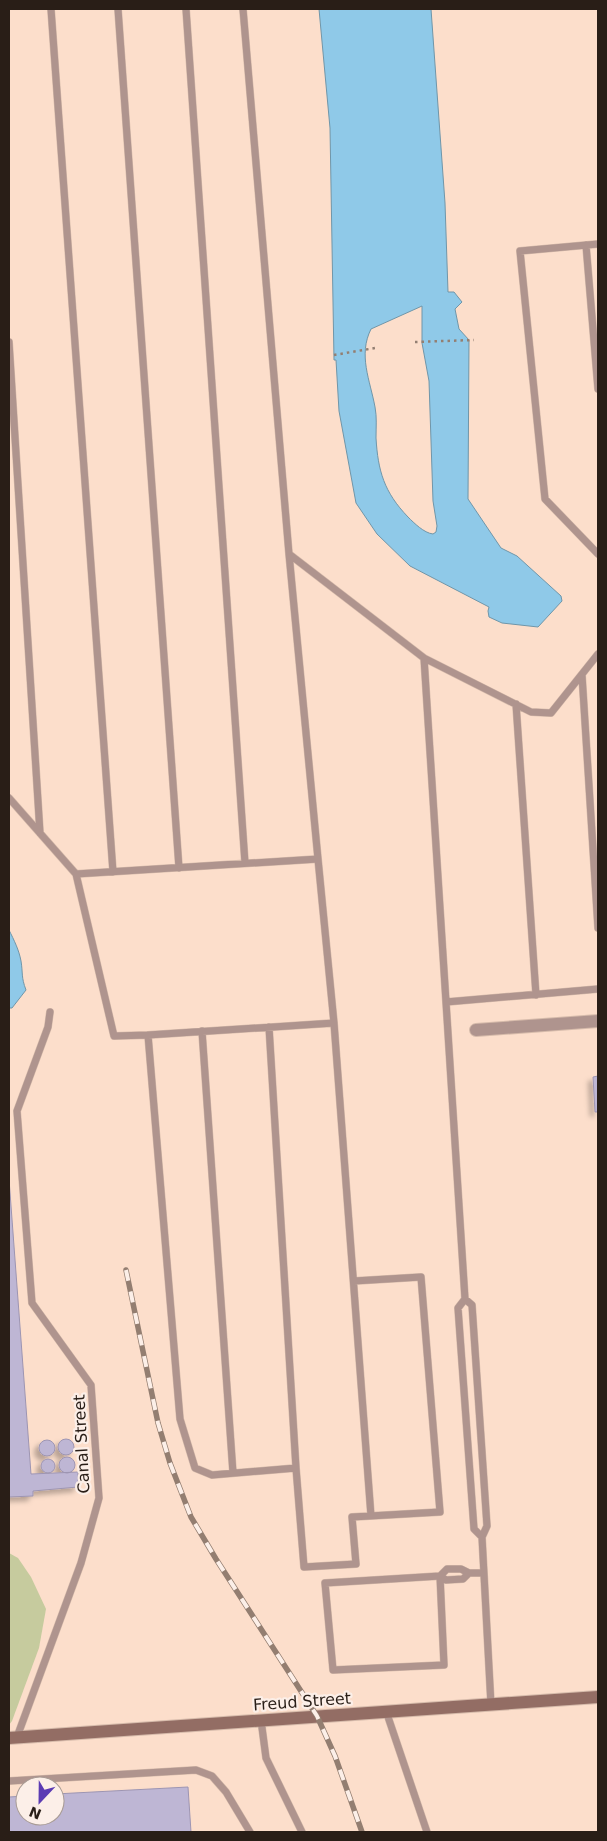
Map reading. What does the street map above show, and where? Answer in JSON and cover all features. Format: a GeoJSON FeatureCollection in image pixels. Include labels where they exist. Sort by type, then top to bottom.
{"type":"FeatureCollection","features":[{"type":"Feature","properties":{"kind":"street"},"geometry":{"type":"LineString","coordinates":[[476,1030],[598,1022]]}},
{"type":"Feature","properties":{"kind":"street","name":"Freud Street"},"geometry":{"type":"LineString","coordinates":[[13,1737],[598,1697]]}},
{"type":"Feature","properties":{"kind":"lane"},"geometry":{"type":"LineString","coordinates":[[51,9],[113,872]]}},
{"type":"Feature","properties":{"kind":"lane"},"geometry":{"type":"LineString","coordinates":[[118,9],[178,868]]}},
{"type":"Feature","properties":{"kind":"lane"},"geometry":{"type":"LineString","coordinates":[[186,9],[245,864]]}},
{"type":"Feature","properties":{"kind":"lane"},"geometry":{"type":"LineString","coordinates":[[243,9],[289,554],[334,1023],[371,1516]]}},
{"type":"Feature","properties":{"kind":"lane"},"geometry":{"type":"LineString","coordinates":[[598,244],[520,251],[545,499],[598,554]]}},
{"type":"Feature","properties":{"kind":"lane"},"geometry":{"type":"LineString","coordinates":[[586,245],[598,389]]}},
{"type":"Feature","properties":{"kind":"lane"},"geometry":{"type":"LineString","coordinates":[[9,342],[40,834]]}},
{"type":"Feature","properties":{"kind":"lane"},"geometry":{"type":"LineString","coordinates":[[289,554],[424,658],[531,712],[550,713],[598,654]]}},
{"type":"Feature","properties":{"kind":"lane"},"geometry":{"type":"LineString","coordinates":[[424,658],[465,1299],[458,1308],[474,1529],[482,1537]]}},
{"type":"Feature","properties":{"kind":"lane"},"geometry":{"type":"LineString","coordinates":[[582,675],[598,928]]}},
{"type":"Feature","properties":{"kind":"lane"},"geometry":{"type":"LineString","coordinates":[[516,704],[536,994]]}},
{"type":"Feature","properties":{"kind":"lane"},"geometry":{"type":"LineString","coordinates":[[9,798],[76,874],[114,1036],[334,1023]]}},
{"type":"Feature","properties":{"kind":"lane"},"geometry":{"type":"LineString","coordinates":[[76,874],[318,859]]}},
{"type":"Feature","properties":{"kind":"lane"},"geometry":{"type":"LineString","coordinates":[[446,1002],[598,989]]}},
{"type":"Feature","properties":{"kind":"lane","name":"Canal Street"},"geometry":{"type":"LineString","coordinates":[[13,1737],[82,1563],[99,1498],[91,1385],[32,1303],[17,1111],[48,1026],[50,1012]]}},
{"type":"Feature","properties":{"kind":"lane"},"geometry":{"type":"LineString","coordinates":[[269,1027],[296,1468],[304,1567],[356,1564],[352,1517],[440,1512],[421,1276],[354,1281]]}},
{"type":"Feature","properties":{"kind":"lane"},"geometry":{"type":"LineString","coordinates":[[202,1031],[233,1473]]}},
{"type":"Feature","properties":{"kind":"lane"},"geometry":{"type":"LineString","coordinates":[[148,1035],[180,1419],[195,1468],[212,1475],[296,1468]]}},
{"type":"Feature","properties":{"kind":"lane"},"geometry":{"type":"LineString","coordinates":[[465,1299],[472,1305],[487,1526],[482,1537],[491,1704]]}},
{"type":"Feature","properties":{"kind":"lane"},"geometry":{"type":"LineString","coordinates":[[440,1576],[444,1665],[333,1670],[325,1584],[440,1576],[446,1580],[463,1579],[469,1573],[483,1573]]}},
{"type":"Feature","properties":{"kind":"lane"},"geometry":{"type":"LineString","coordinates":[[386,1712],[427,1832]]}},
{"type":"Feature","properties":{"kind":"lane"},"geometry":{"type":"LineString","coordinates":[[261,1720],[266,1758],[302,1832]]}},
{"type":"Feature","properties":{"kind":"lane"},"geometry":{"type":"LineString","coordinates":[[9,1781],[196,1770],[212,1776],[226,1792],[250,1832]]}},
{"type":"Feature","properties":{"kind":"path"},"geometry":{"type":"LineString","coordinates":[[415,342],[474,340]]}},
{"type":"Feature","properties":{"kind":"path"},"geometry":{"type":"LineString","coordinates":[[334,354],[375,348]]}},
{"type":"Feature","properties":{"kind":"green space"},"geometry":{"type":"Polygon","coordinates":[[[9,1553],[18,1558],[31,1577],[46,1609],[39,1648],[9,1725],[9,1553]]]}},
{"type":"Feature","properties":{"kind":"water"},"geometry":{"type":"Polygon","coordinates":[[[319,9],[431,9],[445,203],[448,292],[454,292],[462,302],[455,309],[459,329],[469,340],[468,499],[501,548],[517,556],[561,596],[562,601],[538,627],[502,623],[489,617],[489,607],[410,566],[377,534],[356,503],[339,411],[336,360],[334,360],[330,128],[319,9]],[[422,306],[371,329],[365,348],[365,358],[376,411],[378,461],[384,481],[393,499],[408,517],[423,530],[433,534],[436,532],[437,526],[433,501],[429,381],[422,343],[422,306]]]}},
{"type":"Feature","properties":{"kind":"water"},"geometry":{"type":"Polygon","coordinates":[[[9,930],[19,953],[26,990],[12,1008],[9,1008],[9,930]]]}},
{"type":"Feature","properties":{"kind":"building"},"geometry":{"type":"Polygon","coordinates":[[[598,1076],[598,1112],[595,1112],[593,1077],[598,1076]]]}},
{"type":"Feature","properties":{"kind":"building"},"geometry":{"type":"Polygon","coordinates":[[[9,1179],[31,1474],[78,1472],[78,1487],[33,1491],[33,1496],[9,1497],[9,1179]]]}},
{"type":"Feature","properties":{"kind":"building"},"geometry":{"type":"Polygon","coordinates":[[[66,1439],[72,1441],[74,1447],[72,1453],[66,1455],[60,1453],[58,1447],[60,1441],[66,1439]]]}},
{"type":"Feature","properties":{"kind":"building"},"geometry":{"type":"Polygon","coordinates":[[[47,1440],[55,1448],[47,1456],[39,1448],[47,1440]]]}},
{"type":"Feature","properties":{"kind":"building"},"geometry":{"type":"Polygon","coordinates":[[[67,1457],[73,1459],[75,1465],[73,1471],[67,1473],[61,1471],[59,1465],[61,1459],[67,1457]]]}},
{"type":"Feature","properties":{"kind":"building"},"geometry":{"type":"Polygon","coordinates":[[[45,1459],[51,1459],[55,1466],[51,1473],[45,1473],[41,1469],[41,1463],[45,1459]]]}},
{"type":"Feature","properties":{"kind":"building"},"geometry":{"type":"Polygon","coordinates":[[[188,1787],[191,1832],[9,1832],[9,1797],[15,1797],[15,1826],[65,1826],[65,1793],[188,1787]]]}},
{"type":"Feature","properties":{"kind":"railway"},"geometry":{"type":"LineString","coordinates":[[126,1270],[158,1423],[170,1463],[191,1517],[317,1716],[335,1756],[362,1832]]}}]}
